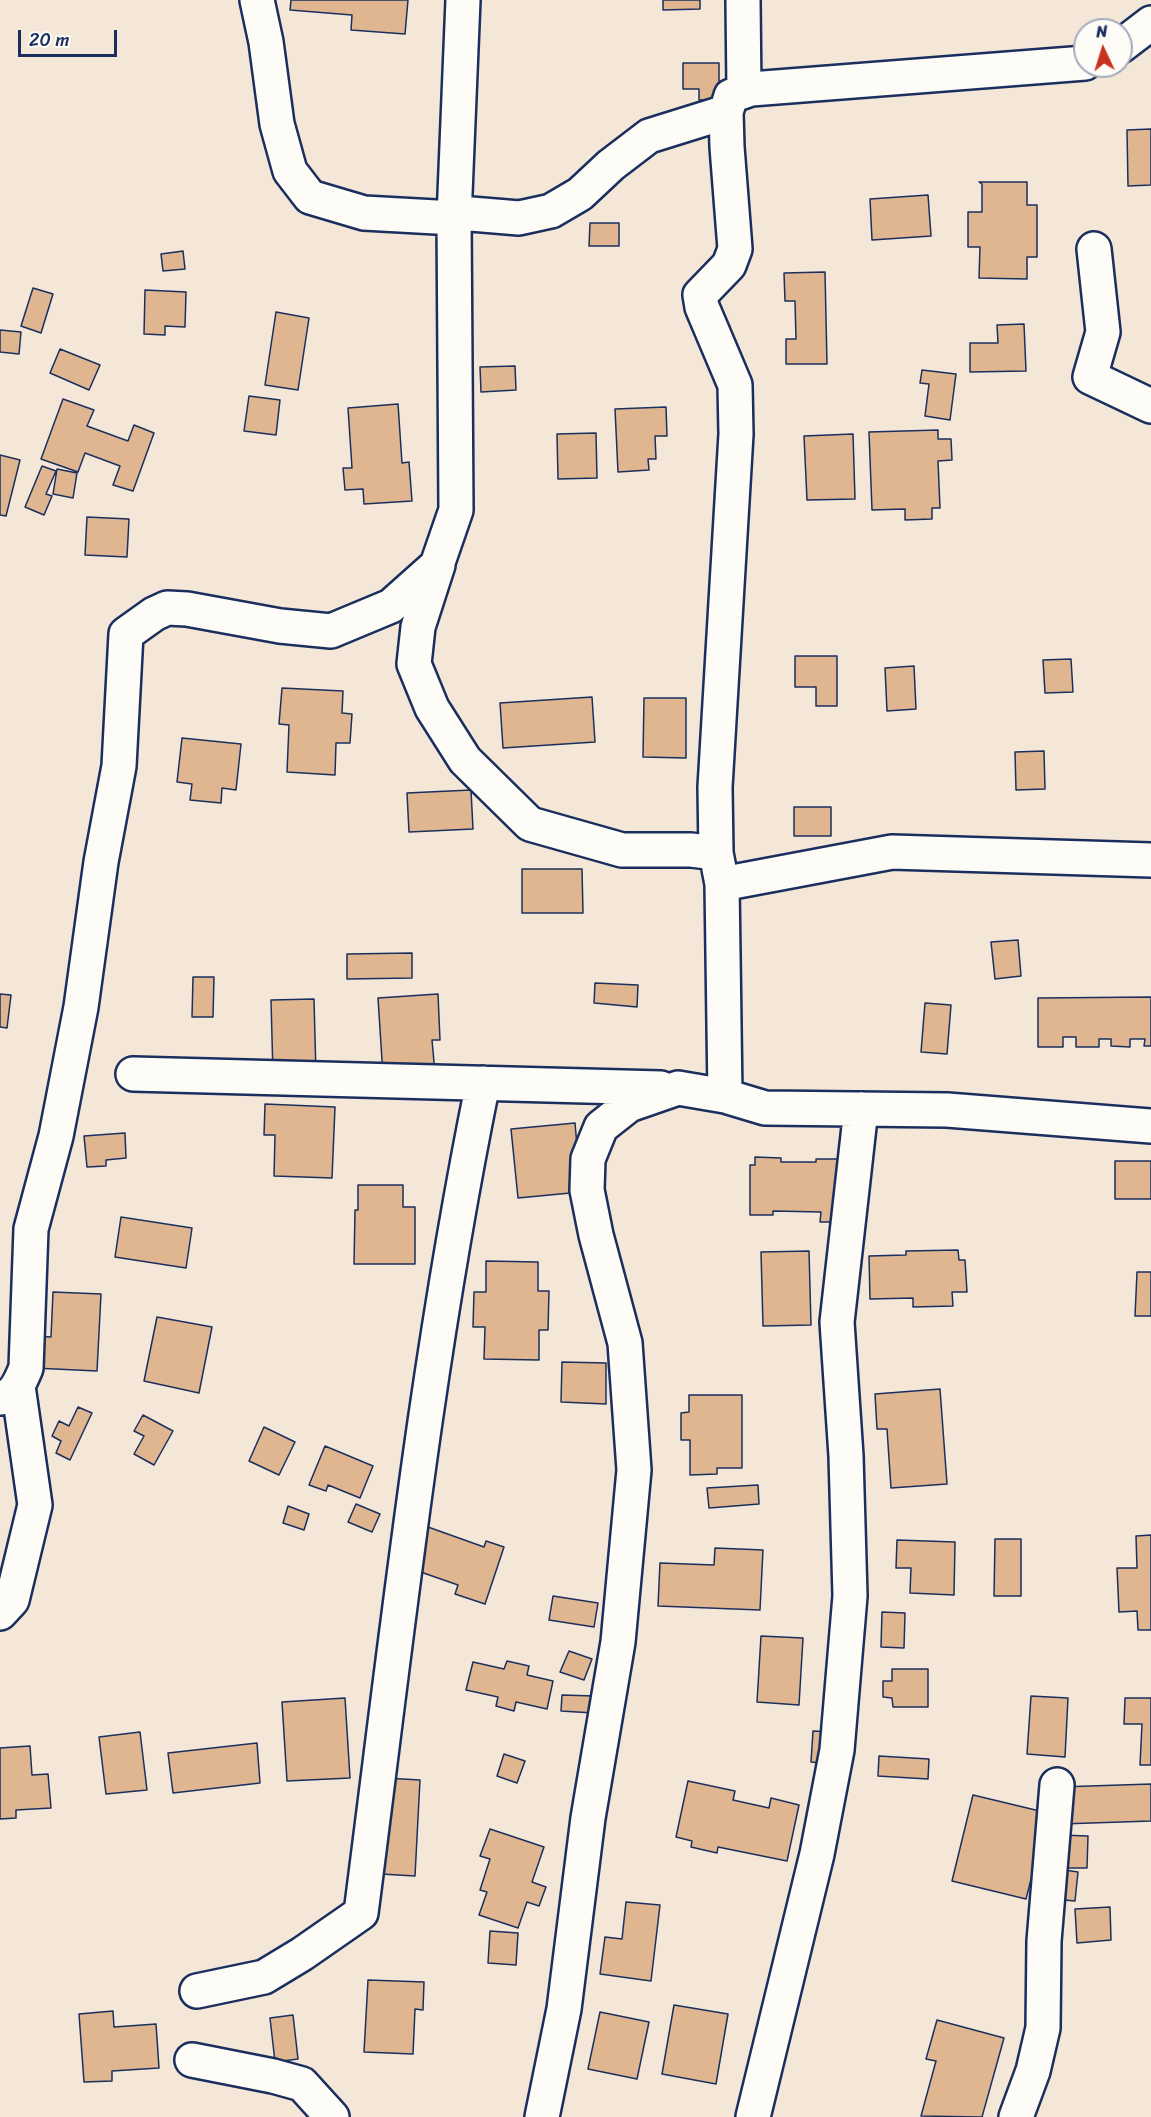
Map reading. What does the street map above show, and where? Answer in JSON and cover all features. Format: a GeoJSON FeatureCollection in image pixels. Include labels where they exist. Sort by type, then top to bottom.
{"type":"FeatureCollection","features":[{"type":"Feature","properties":{"kind":"street"},"geometry":{"type":"LineString","coordinates":[[257,0],[266,42],[277,124],[290,171],[310,196],[364,213],[454,218],[471,214],[519,218],[551,211],[580,194],[611,165],[649,136],[735,102],[751,89],[1073,64]]}},
{"type":"Feature","properties":{"kind":"street"},"geometry":{"type":"LineString","coordinates":[[463,0],[454,218],[456,510],[418,627],[414,664],[432,708],[465,760],[530,824],[622,850],[691,850],[719,868],[892,852],[1151,860]]}},
{"type":"Feature","properties":{"kind":"street"},"geometry":{"type":"LineString","coordinates":[[725,1096],[715,787],[736,434],[735,386],[702,307],[700,295],[729,265],[735,249],[727,147],[735,102],[743,0]]}},
{"type":"Feature","properties":{"kind":"street"},"geometry":{"type":"LineString","coordinates":[[1133,37],[1151,23]]}},
{"type":"Feature","properties":{"kind":"street"},"geometry":{"type":"LineString","coordinates":[[1094,249],[1103,332],[1090,377],[1151,406]]}},
{"type":"Feature","properties":{"kind":"street"},"geometry":{"type":"LineString","coordinates":[[0,1613],[12,1600],[35,1505],[9,1392],[26,1368],[31,1229],[56,1136],[81,1007],[101,862],[119,766],[126,634],[154,614],[167,608],[187,609],[280,626],[331,631],[391,606],[437,565],[444,547]]}},
{"type":"Feature","properties":{"kind":"street"},"geometry":{"type":"LineString","coordinates":[[133,1074],[678,1088],[725,1096],[765,1108],[947,1110],[1151,1126]]}},
{"type":"Feature","properties":{"kind":"street"},"geometry":{"type":"LineString","coordinates":[[197,1991],[264,1977],[361,1913],[416,1476],[460,1194],[483,1083]]}},
{"type":"Feature","properties":{"kind":"street"},"geometry":{"type":"LineString","coordinates":[[542,2117],[564,2009],[588,1818],[618,1642],[634,1470],[625,1343],[596,1235],[587,1190],[588,1159],[601,1127],[629,1105],[678,1088]]}},
{"type":"Feature","properties":{"kind":"street"},"geometry":{"type":"LineString","coordinates":[[753,2117],[817,1854],[837,1750],[850,1596],[846,1455],[837,1322],[861,1109]]}},
{"type":"Feature","properties":{"kind":"street"},"geometry":{"type":"LineString","coordinates":[[1016,2117],[1033,2071],[1043,2028],[1044,1941],[1057,1785]]}},
{"type":"Feature","properties":{"kind":"street"},"geometry":{"type":"LineString","coordinates":[[192,2060],[302,2084],[332,2117]]}},
{"type":"Feature","properties":{"kind":"building"},"geometry":{"type":"Polygon","coordinates":[[[291,0],[408,0],[405,34],[351,30],[352,15],[290,10],[291,0]]]}},
{"type":"Feature","properties":{"kind":"building"},"geometry":{"type":"Polygon","coordinates":[[[663,0],[700,0],[700,9],[663,10],[663,0]]]}},
{"type":"Feature","properties":{"kind":"building"},"geometry":{"type":"Polygon","coordinates":[[[683,63],[719,63],[719,100],[699,100],[699,89],[683,89],[683,63]]]}},
{"type":"Feature","properties":{"kind":"building"},"geometry":{"type":"Polygon","coordinates":[[[1151,129],[1151,185],[1128,186],[1127,130],[1151,129]]]}},
{"type":"Feature","properties":{"kind":"building"},"geometry":{"type":"Polygon","coordinates":[[[979,182],[1027,182],[1027,205],[1037,205],[1037,257],[1027,257],[1027,279],[979,278],[980,247],[968,247],[968,212],[982,212],[982,184],[979,182]]]}},
{"type":"Feature","properties":{"kind":"building"},"geometry":{"type":"Polygon","coordinates":[[[928,195],[931,236],[872,240],[870,199],[928,195]]]}},
{"type":"Feature","properties":{"kind":"building"},"geometry":{"type":"Polygon","coordinates":[[[590,223],[619,223],[619,246],[589,246],[590,223]]]}},
{"type":"Feature","properties":{"kind":"building"},"geometry":{"type":"Polygon","coordinates":[[[183,251],[185,269],[163,271],[161,254],[183,251]]]}},
{"type":"Feature","properties":{"kind":"building"},"geometry":{"type":"Polygon","coordinates":[[[825,272],[827,364],[786,364],[786,339],[796,339],[795,301],[785,301],[784,273],[825,272]]]}},
{"type":"Feature","properties":{"kind":"building"},"geometry":{"type":"Polygon","coordinates":[[[33,288],[53,294],[41,333],[21,326],[33,288]]]}},
{"type":"Feature","properties":{"kind":"building"},"geometry":{"type":"Polygon","coordinates":[[[145,290],[186,292],[185,327],[165,326],[165,335],[144,334],[145,290]]]}},
{"type":"Feature","properties":{"kind":"building"},"geometry":{"type":"Polygon","coordinates":[[[276,312],[309,318],[298,390],[265,385],[276,312]]]}},
{"type":"Feature","properties":{"kind":"building"},"geometry":{"type":"Polygon","coordinates":[[[1024,324],[1026,371],[970,372],[970,343],[998,343],[997,325],[1024,324]]]}},
{"type":"Feature","properties":{"kind":"building"},"geometry":{"type":"Polygon","coordinates":[[[0,330],[21,332],[19,354],[0,352],[0,330]]]}},
{"type":"Feature","properties":{"kind":"building"},"geometry":{"type":"Polygon","coordinates":[[[60,349],[100,365],[89,390],[50,373],[60,349]]]}},
{"type":"Feature","properties":{"kind":"building"},"geometry":{"type":"Polygon","coordinates":[[[515,366],[516,390],[481,392],[480,367],[515,366]]]}},
{"type":"Feature","properties":{"kind":"building"},"geometry":{"type":"Polygon","coordinates":[[[922,370],[956,374],[950,420],[925,416],[929,384],[920,383],[922,370]]]}},
{"type":"Feature","properties":{"kind":"building"},"geometry":{"type":"Polygon","coordinates":[[[249,396],[280,400],[276,435],[244,431],[249,396]]]}},
{"type":"Feature","properties":{"kind":"building"},"geometry":{"type":"Polygon","coordinates":[[[63,399],[94,410],[87,426],[128,441],[134,425],[154,433],[133,491],[113,485],[120,466],[85,453],[78,472],[41,459],[63,399]]]}},
{"type":"Feature","properties":{"kind":"building"},"geometry":{"type":"Polygon","coordinates":[[[398,404],[402,463],[409,462],[412,501],[364,504],[363,489],[345,490],[343,468],[352,468],[348,408],[398,404]]]}},
{"type":"Feature","properties":{"kind":"building"},"geometry":{"type":"Polygon","coordinates":[[[666,407],[667,436],[655,436],[656,459],[648,459],[649,470],[618,472],[615,409],[666,407]]]}},
{"type":"Feature","properties":{"kind":"building"},"geometry":{"type":"Polygon","coordinates":[[[938,430],[938,439],[951,439],[952,460],[938,461],[940,508],[932,508],[932,519],[905,520],[905,509],[872,510],[869,432],[938,430]]]}},
{"type":"Feature","properties":{"kind":"building"},"geometry":{"type":"Polygon","coordinates":[[[596,433],[597,478],[558,479],[557,434],[596,433]]]}},
{"type":"Feature","properties":{"kind":"building"},"geometry":{"type":"Polygon","coordinates":[[[853,434],[855,499],[807,500],[804,436],[853,434]]]}},
{"type":"Feature","properties":{"kind":"building"},"geometry":{"type":"Polygon","coordinates":[[[0,455],[20,460],[6,516],[0,515],[0,455]]]}},
{"type":"Feature","properties":{"kind":"building"},"geometry":{"type":"Polygon","coordinates":[[[42,466],[56,471],[46,494],[52,496],[44,515],[25,507],[42,466]]]}},
{"type":"Feature","properties":{"kind":"building"},"geometry":{"type":"Polygon","coordinates":[[[57,469],[77,473],[73,498],[53,494],[57,469]]]}},
{"type":"Feature","properties":{"kind":"building"},"geometry":{"type":"Polygon","coordinates":[[[87,517],[129,519],[127,557],[85,555],[87,517]]]}},
{"type":"Feature","properties":{"kind":"building"},"geometry":{"type":"Polygon","coordinates":[[[795,656],[837,656],[837,706],[816,706],[816,687],[795,687],[795,656]]]}},
{"type":"Feature","properties":{"kind":"building"},"geometry":{"type":"Polygon","coordinates":[[[1071,659],[1073,692],[1045,693],[1043,660],[1071,659]]]}},
{"type":"Feature","properties":{"kind":"building"},"geometry":{"type":"Polygon","coordinates":[[[914,666],[916,709],[887,711],[885,668],[914,666]]]}},
{"type":"Feature","properties":{"kind":"building"},"geometry":{"type":"Polygon","coordinates":[[[282,688],[343,691],[342,713],[352,714],[350,743],[336,743],[335,775],[287,772],[289,725],[279,724],[282,688]]]}},
{"type":"Feature","properties":{"kind":"building"},"geometry":{"type":"Polygon","coordinates":[[[592,697],[595,742],[503,748],[500,703],[592,697]]]}},
{"type":"Feature","properties":{"kind":"building"},"geometry":{"type":"Polygon","coordinates":[[[644,698],[686,698],[686,758],[643,757],[644,698]]]}},
{"type":"Feature","properties":{"kind":"building"},"geometry":{"type":"Polygon","coordinates":[[[182,738],[241,744],[236,790],[222,788],[221,803],[190,800],[192,784],[177,782],[182,738]]]}},
{"type":"Feature","properties":{"kind":"building"},"geometry":{"type":"Polygon","coordinates":[[[1044,751],[1045,789],[1016,790],[1015,752],[1044,751]]]}},
{"type":"Feature","properties":{"kind":"building"},"geometry":{"type":"Polygon","coordinates":[[[471,790],[473,829],[409,832],[407,793],[471,790]]]}},
{"type":"Feature","properties":{"kind":"building"},"geometry":{"type":"Polygon","coordinates":[[[794,807],[831,807],[831,836],[794,836],[794,807]]]}},
{"type":"Feature","properties":{"kind":"building"},"geometry":{"type":"Polygon","coordinates":[[[522,869],[582,869],[583,913],[522,913],[522,869]]]}},
{"type":"Feature","properties":{"kind":"building"},"geometry":{"type":"Polygon","coordinates":[[[1018,940],[1021,976],[995,979],[991,942],[1018,940]]]}},
{"type":"Feature","properties":{"kind":"building"},"geometry":{"type":"Polygon","coordinates":[[[412,953],[412,978],[347,979],[347,954],[412,953]]]}},
{"type":"Feature","properties":{"kind":"building"},"geometry":{"type":"Polygon","coordinates":[[[193,977],[214,977],[213,1017],[192,1017],[193,977]]]}},
{"type":"Feature","properties":{"kind":"building"},"geometry":{"type":"Polygon","coordinates":[[[595,983],[638,985],[637,1007],[594,1003],[595,983]]]}},
{"type":"Feature","properties":{"kind":"building"},"geometry":{"type":"Polygon","coordinates":[[[0,994],[11,995],[7,1028],[0,1027],[0,994]]]}},
{"type":"Feature","properties":{"kind":"building"},"geometry":{"type":"Polygon","coordinates":[[[438,994],[440,1040],[432,1040],[435,1073],[383,1076],[378,998],[438,994]]]}},
{"type":"Feature","properties":{"kind":"building"},"geometry":{"type":"Polygon","coordinates":[[[1151,997],[1151,1046],[1144,1046],[1145,1039],[1130,1039],[1130,1047],[1111,1046],[1111,1039],[1099,1039],[1099,1047],[1076,1047],[1076,1037],[1063,1037],[1063,1047],[1038,1047],[1038,998],[1151,997]]]}},
{"type":"Feature","properties":{"kind":"building"},"geometry":{"type":"Polygon","coordinates":[[[314,999],[316,1074],[273,1075],[271,1000],[314,999]]]}},
{"type":"Feature","properties":{"kind":"building"},"geometry":{"type":"Polygon","coordinates":[[[925,1003],[951,1005],[947,1054],[921,1052],[925,1003]]]}},
{"type":"Feature","properties":{"kind":"building"},"geometry":{"type":"Polygon","coordinates":[[[265,1104],[335,1107],[332,1178],[274,1176],[275,1135],[264,1135],[265,1104]]]}},
{"type":"Feature","properties":{"kind":"building"},"geometry":{"type":"Polygon","coordinates":[[[575,1123],[581,1192],[518,1198],[511,1129],[575,1123]]]}},
{"type":"Feature","properties":{"kind":"building"},"geometry":{"type":"Polygon","coordinates":[[[125,1133],[126,1158],[106,1160],[106,1166],[87,1167],[84,1136],[125,1133]]]}},
{"type":"Feature","properties":{"kind":"building"},"geometry":{"type":"Polygon","coordinates":[[[755,1157],[781,1158],[781,1162],[848,1159],[847,1222],[820,1222],[821,1212],[773,1211],[773,1215],[750,1215],[750,1165],[755,1165],[755,1157]]]}},
{"type":"Feature","properties":{"kind":"building"},"geometry":{"type":"Polygon","coordinates":[[[1115,1161],[1151,1161],[1151,1199],[1115,1199],[1115,1161]]]}},
{"type":"Feature","properties":{"kind":"building"},"geometry":{"type":"Polygon","coordinates":[[[358,1185],[403,1185],[403,1207],[415,1207],[415,1264],[354,1264],[358,1185]]]}},
{"type":"Feature","properties":{"kind":"building"},"geometry":{"type":"Polygon","coordinates":[[[121,1217],[192,1228],[186,1268],[115,1257],[121,1217]]]}},
{"type":"Feature","properties":{"kind":"building"},"geometry":{"type":"Polygon","coordinates":[[[958,1250],[959,1260],[965,1260],[967,1292],[952,1292],[953,1306],[913,1307],[913,1298],[870,1299],[869,1256],[906,1255],[906,1251],[958,1250]]]}},
{"type":"Feature","properties":{"kind":"building"},"geometry":{"type":"Polygon","coordinates":[[[809,1251],[811,1325],[763,1326],[761,1252],[809,1251]]]}},
{"type":"Feature","properties":{"kind":"building"},"geometry":{"type":"Polygon","coordinates":[[[486,1261],[538,1262],[538,1291],[549,1291],[548,1330],[539,1330],[539,1360],[484,1359],[485,1327],[473,1327],[474,1292],[486,1292],[486,1261]]]}},
{"type":"Feature","properties":{"kind":"building"},"geometry":{"type":"Polygon","coordinates":[[[1137,1272],[1151,1272],[1151,1316],[1135,1316],[1137,1272]]]}},
{"type":"Feature","properties":{"kind":"building"},"geometry":{"type":"Polygon","coordinates":[[[53,1292],[101,1294],[97,1371],[34,1368],[36,1336],[51,1337],[53,1292]]]}},
{"type":"Feature","properties":{"kind":"building"},"geometry":{"type":"Polygon","coordinates":[[[157,1317],[212,1327],[199,1393],[144,1381],[157,1317]]]}},
{"type":"Feature","properties":{"kind":"building"},"geometry":{"type":"Polygon","coordinates":[[[562,1362],[606,1363],[606,1404],[561,1402],[562,1362]]]}},
{"type":"Feature","properties":{"kind":"building"},"geometry":{"type":"Polygon","coordinates":[[[940,1389],[947,1484],[891,1488],[887,1429],[877,1429],[875,1394],[940,1389]]]}},
{"type":"Feature","properties":{"kind":"building"},"geometry":{"type":"Polygon","coordinates":[[[689,1395],[742,1395],[742,1468],[717,1468],[717,1474],[690,1475],[690,1440],[681,1440],[681,1413],[689,1412],[689,1395]]]}},
{"type":"Feature","properties":{"kind":"building"},"geometry":{"type":"Polygon","coordinates":[[[78,1407],[92,1413],[70,1460],[56,1453],[61,1441],[52,1436],[59,1421],[69,1426],[78,1407]]]}},
{"type":"Feature","properties":{"kind":"building"},"geometry":{"type":"Polygon","coordinates":[[[143,1415],[173,1431],[154,1465],[134,1454],[144,1436],[134,1431],[143,1415]]]}},
{"type":"Feature","properties":{"kind":"building"},"geometry":{"type":"Polygon","coordinates":[[[264,1427],[295,1442],[279,1475],[249,1461],[264,1427]]]}},
{"type":"Feature","properties":{"kind":"building"},"geometry":{"type":"Polygon","coordinates":[[[325,1446],[373,1466],[360,1498],[328,1485],[326,1491],[309,1485],[325,1446]]]}},
{"type":"Feature","properties":{"kind":"building"},"geometry":{"type":"Polygon","coordinates":[[[758,1485],[759,1504],[709,1508],[707,1488],[758,1485]]]}},
{"type":"Feature","properties":{"kind":"building"},"geometry":{"type":"Polygon","coordinates":[[[356,1504],[380,1514],[372,1532],[348,1522],[356,1504]]]}},
{"type":"Feature","properties":{"kind":"building"},"geometry":{"type":"Polygon","coordinates":[[[288,1506],[309,1514],[304,1530],[283,1523],[288,1506]]]}},
{"type":"Feature","properties":{"kind":"building"},"geometry":{"type":"Polygon","coordinates":[[[428,1527],[484,1547],[486,1541],[504,1547],[485,1604],[455,1594],[458,1585],[412,1569],[428,1527]]]}},
{"type":"Feature","properties":{"kind":"building"},"geometry":{"type":"Polygon","coordinates":[[[1151,1535],[1151,1630],[1138,1630],[1137,1611],[1119,1612],[1117,1568],[1137,1568],[1136,1536],[1151,1535]]]}},
{"type":"Feature","properties":{"kind":"building"},"geometry":{"type":"Polygon","coordinates":[[[995,1539],[1021,1539],[1021,1596],[994,1596],[995,1539]]]}},
{"type":"Feature","properties":{"kind":"building"},"geometry":{"type":"Polygon","coordinates":[[[897,1540],[955,1542],[954,1595],[910,1593],[911,1568],[896,1568],[897,1540]]]}},
{"type":"Feature","properties":{"kind":"building"},"geometry":{"type":"Polygon","coordinates":[[[715,1548],[763,1550],[760,1610],[658,1606],[660,1563],[714,1565],[715,1548]]]}},
{"type":"Feature","properties":{"kind":"building"},"geometry":{"type":"Polygon","coordinates":[[[553,1596],[598,1603],[594,1627],[549,1620],[553,1596]]]}},
{"type":"Feature","properties":{"kind":"building"},"geometry":{"type":"Polygon","coordinates":[[[882,1612],[905,1613],[904,1648],[881,1647],[882,1612]]]}},
{"type":"Feature","properties":{"kind":"building"},"geometry":{"type":"Polygon","coordinates":[[[761,1636],[803,1638],[799,1705],[757,1702],[761,1636]]]}},
{"type":"Feature","properties":{"kind":"building"},"geometry":{"type":"Polygon","coordinates":[[[569,1651],[592,1659],[584,1680],[560,1672],[569,1651]]]}},
{"type":"Feature","properties":{"kind":"building"},"geometry":{"type":"Polygon","coordinates":[[[507,1661],[529,1666],[527,1675],[553,1681],[547,1709],[516,1702],[514,1711],[496,1706],[498,1697],[466,1690],[473,1662],[504,1669],[507,1661]]]}},
{"type":"Feature","properties":{"kind":"building"},"geometry":{"type":"Polygon","coordinates":[[[892,1669],[928,1669],[928,1707],[893,1707],[892,1698],[883,1697],[883,1681],[892,1681],[892,1669]]]}},
{"type":"Feature","properties":{"kind":"building"},"geometry":{"type":"Polygon","coordinates":[[[562,1695],[594,1696],[593,1713],[561,1711],[562,1695]]]}},
{"type":"Feature","properties":{"kind":"building"},"geometry":{"type":"Polygon","coordinates":[[[1031,1696],[1068,1698],[1065,1757],[1027,1754],[1031,1696]]]}},
{"type":"Feature","properties":{"kind":"building"},"geometry":{"type":"Polygon","coordinates":[[[345,1698],[350,1778],[287,1781],[282,1702],[345,1698]]]}},
{"type":"Feature","properties":{"kind":"building"},"geometry":{"type":"Polygon","coordinates":[[[1125,1698],[1151,1698],[1151,1765],[1140,1765],[1142,1724],[1124,1724],[1125,1698]]]}},
{"type":"Feature","properties":{"kind":"building"},"geometry":{"type":"Polygon","coordinates":[[[813,1731],[834,1732],[832,1764],[811,1762],[813,1731]]]}},
{"type":"Feature","properties":{"kind":"building"},"geometry":{"type":"Polygon","coordinates":[[[140,1732],[147,1790],[106,1794],[99,1737],[140,1732]]]}},
{"type":"Feature","properties":{"kind":"building"},"geometry":{"type":"Polygon","coordinates":[[[257,1743],[260,1783],[173,1793],[168,1753],[257,1743]]]}},
{"type":"Feature","properties":{"kind":"building"},"geometry":{"type":"Polygon","coordinates":[[[30,1746],[32,1775],[48,1774],[51,1808],[16,1810],[16,1818],[0,1819],[0,1748],[30,1746]]]}},
{"type":"Feature","properties":{"kind":"building"},"geometry":{"type":"Polygon","coordinates":[[[504,1754],[525,1761],[517,1783],[497,1776],[504,1754]]]}},
{"type":"Feature","properties":{"kind":"building"},"geometry":{"type":"Polygon","coordinates":[[[879,1756],[929,1759],[928,1779],[878,1776],[879,1756]]]}},
{"type":"Feature","properties":{"kind":"building"},"geometry":{"type":"Polygon","coordinates":[[[386,1778],[420,1780],[415,1876],[381,1874],[386,1778]]]}},
{"type":"Feature","properties":{"kind":"building"},"geometry":{"type":"Polygon","coordinates":[[[688,1781],[735,1791],[733,1800],[769,1808],[771,1798],[799,1805],[787,1861],[718,1847],[717,1853],[691,1847],[692,1841],[676,1837],[688,1781]]]}},
{"type":"Feature","properties":{"kind":"building"},"geometry":{"type":"Polygon","coordinates":[[[1151,1784],[1151,1821],[1061,1824],[1059,1787],[1151,1784]]]}},
{"type":"Feature","properties":{"kind":"building"},"geometry":{"type":"Polygon","coordinates":[[[973,1795],[1048,1813],[1026,1899],[952,1881],[973,1795]]]}},
{"type":"Feature","properties":{"kind":"building"},"geometry":{"type":"Polygon","coordinates":[[[490,1829],[544,1847],[532,1882],[546,1887],[539,1906],[527,1902],[518,1928],[479,1915],[487,1892],[480,1890],[490,1859],[480,1856],[490,1829]]]}},
{"type":"Feature","properties":{"kind":"building"},"geometry":{"type":"Polygon","coordinates":[[[1060,1835],[1088,1836],[1087,1868],[1060,1868],[1060,1835]]]}},
{"type":"Feature","properties":{"kind":"building"},"geometry":{"type":"Polygon","coordinates":[[[1058,1869],[1078,1872],[1075,1901],[1054,1899],[1058,1869]]]}},
{"type":"Feature","properties":{"kind":"building"},"geometry":{"type":"Polygon","coordinates":[[[626,1902],[660,1905],[651,1981],[600,1974],[605,1937],[622,1939],[626,1902]]]}},
{"type":"Feature","properties":{"kind":"building"},"geometry":{"type":"Polygon","coordinates":[[[1110,1907],[1111,1940],[1077,1943],[1075,1909],[1110,1907]]]}},
{"type":"Feature","properties":{"kind":"building"},"geometry":{"type":"Polygon","coordinates":[[[490,1931],[518,1933],[516,1965],[488,1963],[490,1931]]]}},
{"type":"Feature","properties":{"kind":"building"},"geometry":{"type":"Polygon","coordinates":[[[368,1980],[424,1982],[423,2010],[415,2009],[413,2054],[364,2052],[368,1980]]]}},
{"type":"Feature","properties":{"kind":"building"},"geometry":{"type":"Polygon","coordinates":[[[674,2005],[728,2014],[716,2084],[662,2074],[674,2005]]]}},
{"type":"Feature","properties":{"kind":"building"},"geometry":{"type":"Polygon","coordinates":[[[113,2011],[114,2027],[156,2024],[159,2068],[112,2071],[112,2081],[84,2082],[79,2014],[113,2011]]]}},
{"type":"Feature","properties":{"kind":"building"},"geometry":{"type":"Polygon","coordinates":[[[600,2012],[649,2022],[637,2079],[588,2069],[600,2012]]]}},
{"type":"Feature","properties":{"kind":"building"},"geometry":{"type":"Polygon","coordinates":[[[293,2015],[298,2059],[275,2062],[270,2018],[293,2015]]]}},
{"type":"Feature","properties":{"kind":"building"},"geometry":{"type":"Polygon","coordinates":[[[937,2020],[1004,2038],[982,2117],[921,2116],[936,2061],[926,2059],[937,2020]]]}}]}
